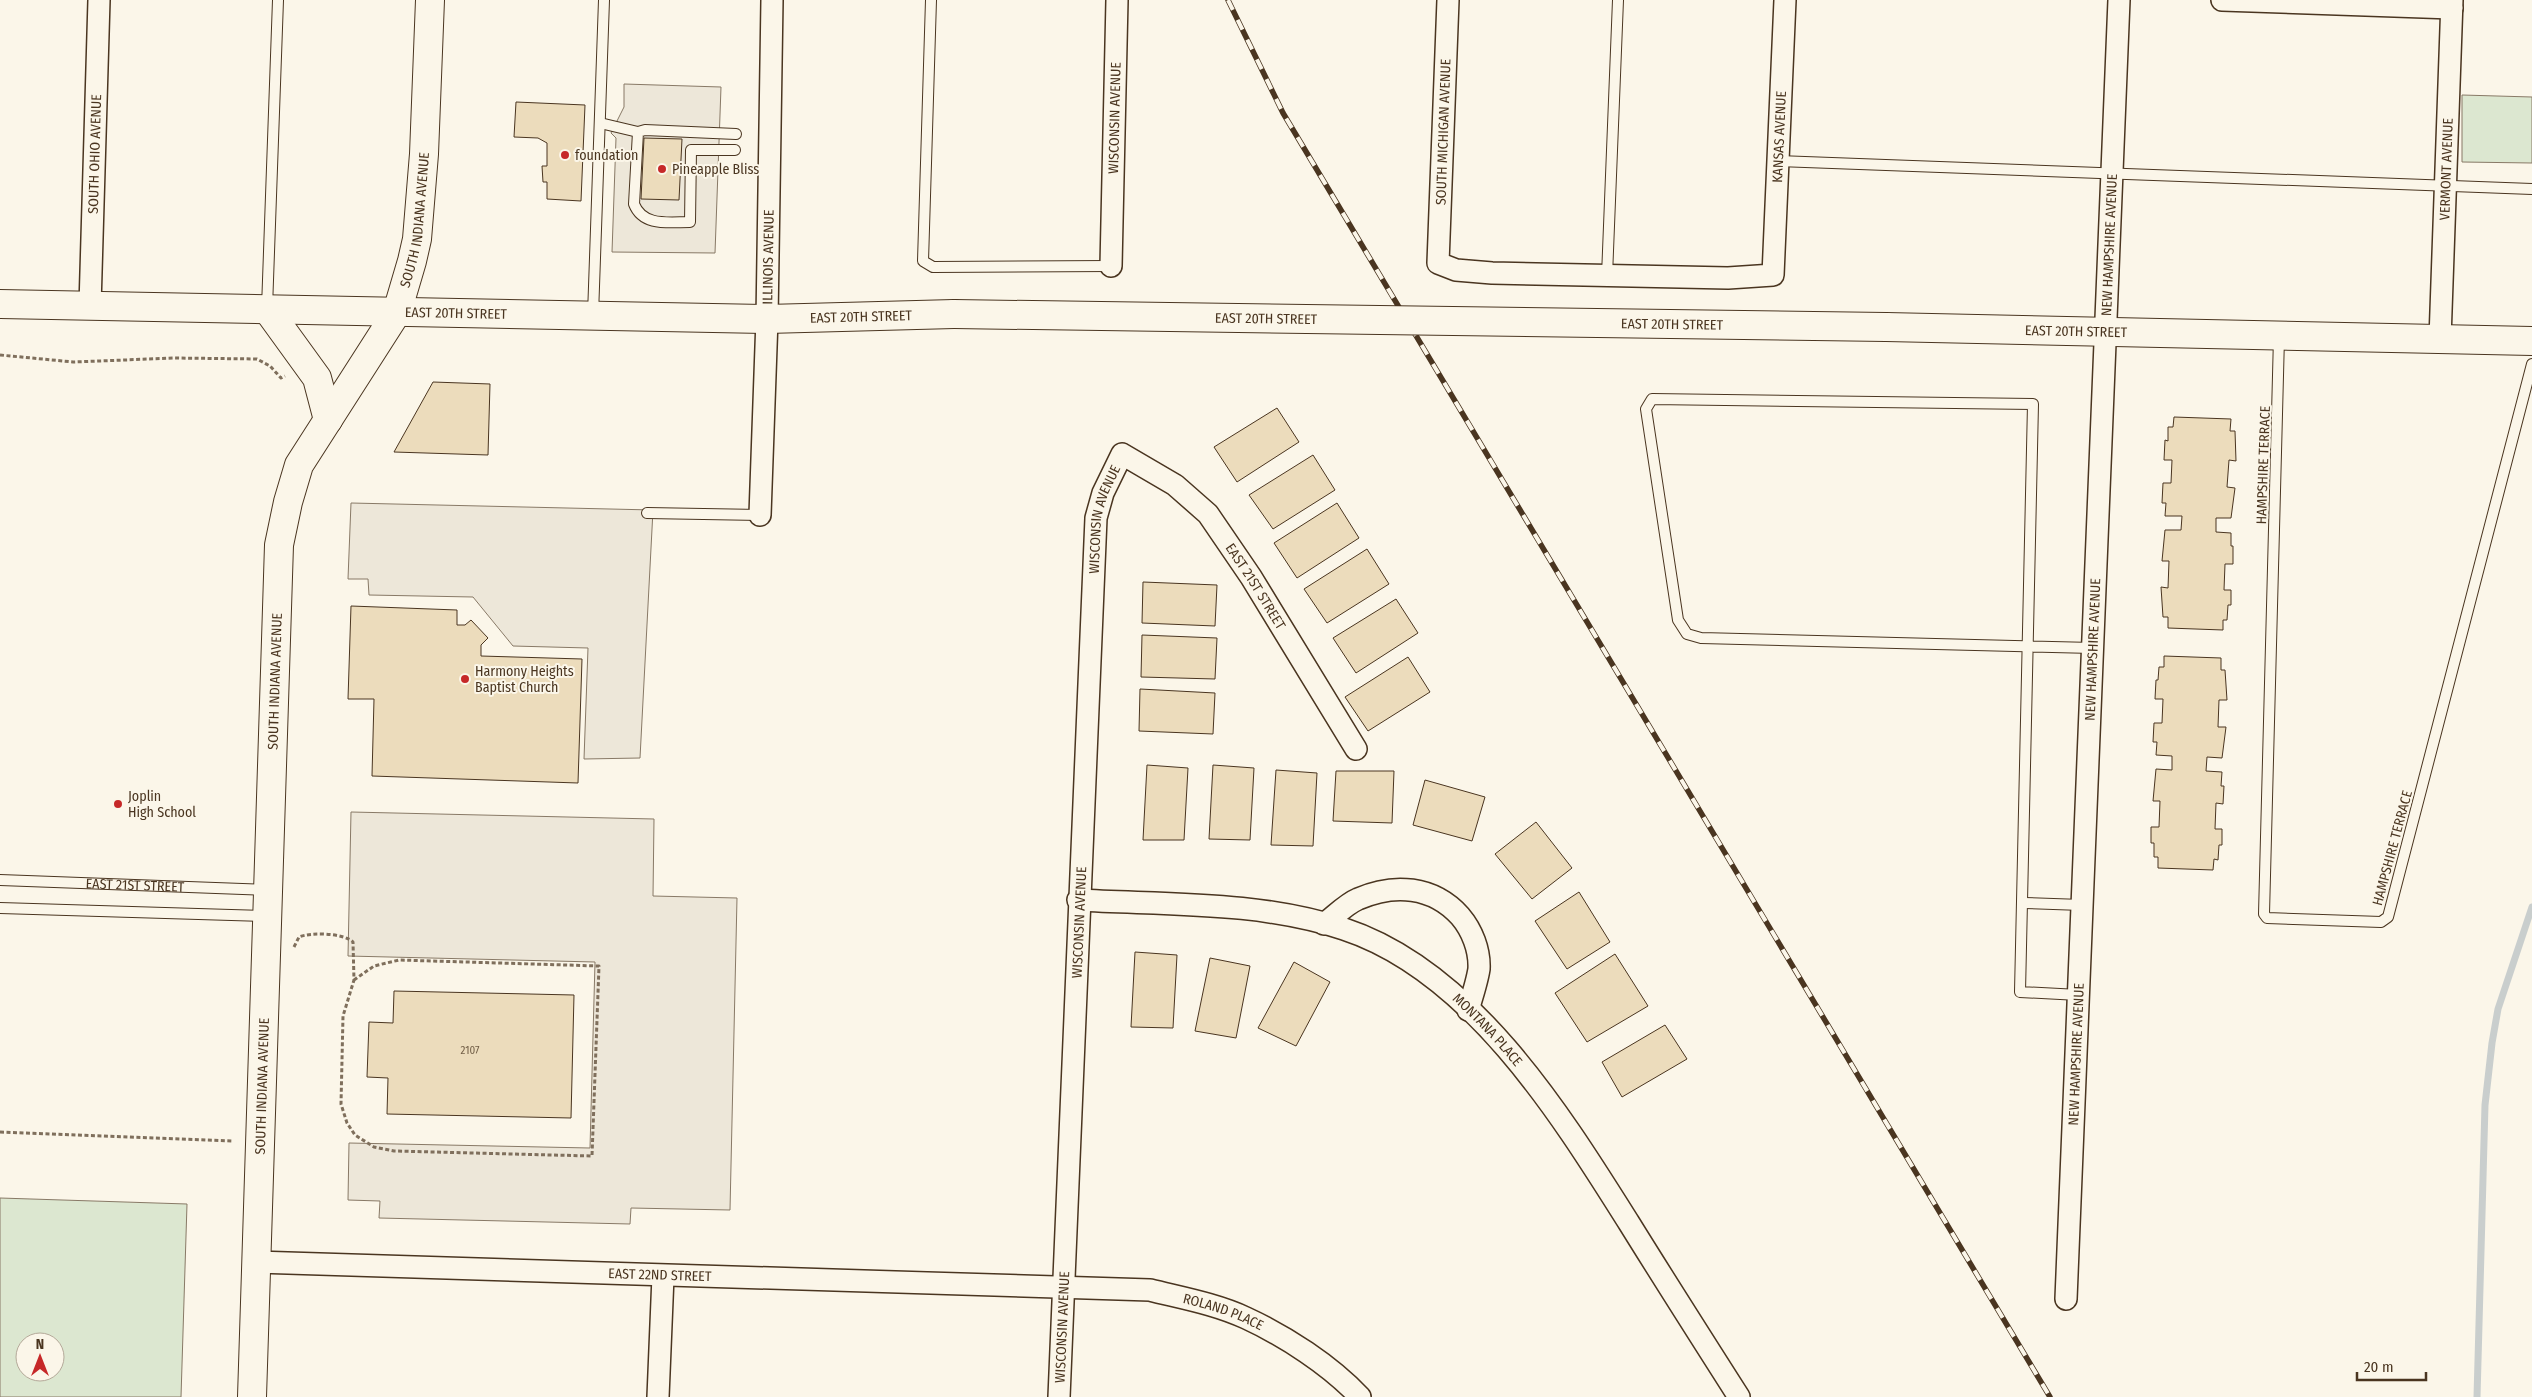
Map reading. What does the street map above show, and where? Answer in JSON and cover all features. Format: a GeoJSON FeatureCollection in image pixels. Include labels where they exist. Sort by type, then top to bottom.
{"type":"FeatureCollection","features":[{"type":"Feature","properties":{"kind":"main road","name":"SOUTH INDIANA AVENUE"},"geometry":{"type":"LineString","coordinates":[[252,1397],[279,545],[288,502],[299,466],[397,312],[417,239],[424,154],[430,0]]}},
{"type":"Feature","properties":{"kind":"main road","name":"EAST 20TH STREET"},"geometry":{"type":"LineString","coordinates":[[0,304],[767,319],[954,314],[1886,327],[2532,341]]}},
{"type":"Feature","properties":{"kind":"main road"},"geometry":{"type":"LineString","coordinates":[[267,309],[317,378],[328,420]]}},
{"type":"Feature","properties":{"kind":"street","name":"SOUTH OHIO AVENUE"},"geometry":{"type":"LineString","coordinates":[[90,306],[99,0]]}},
{"type":"Feature","properties":{"kind":"street","name":"ILLINOIS AVENUE"},"geometry":{"type":"LineString","coordinates":[[760,515],[767,319],[772,0]]}},
{"type":"Feature","properties":{"kind":"street","name":"WISCONSIN AVENUE"},"geometry":{"type":"LineString","coordinates":[[1111,266],[1118,0]]}},
{"type":"Feature","properties":{"kind":"street","name":"SOUTH MICHIGAN AVENUE"},"geometry":{"type":"LineString","coordinates":[[1448,0],[1438,263],[1456,270],[1492,273],[1607,276]]}},
{"type":"Feature","properties":{"kind":"street","name":"KANSAS AVENUE"},"geometry":{"type":"LineString","coordinates":[[1607,276],[1728,278],[1773,275],[1785,0]]}},
{"type":"Feature","properties":{"kind":"street","name":"NEW HAMPSHIRE AVENUE"},"geometry":{"type":"LineString","coordinates":[[2066,1299],[2119,0]]}},
{"type":"Feature","properties":{"kind":"street"},"geometry":{"type":"LineString","coordinates":[[2222,0],[2452,4]]}},
{"type":"Feature","properties":{"kind":"street","name":"VERMONT AVENUE"},"geometry":{"type":"LineString","coordinates":[[2440,339],[2452,4]]}},
{"type":"Feature","properties":{"kind":"street","name":"WISCONSIN AVENUE"},"geometry":{"type":"LineString","coordinates":[[1059,1397],[1078,900],[1096,518],[1100,499],[1122,454]]}},
{"type":"Feature","properties":{"kind":"street","name":"EAST 21ST STREET"},"geometry":{"type":"LineString","coordinates":[[1122,454],[1175,485],[1208,514],[1251,577],[1356,749]]}},
{"type":"Feature","properties":{"kind":"street"},"geometry":{"type":"LineString","coordinates":[[1324,924],[1357,900],[1382,892],[1410,888],[1433,895],[1452,907],[1468,925],[1477,949],[1479,969],[1468,1010]]}},
{"type":"Feature","properties":{"kind":"street","name":"MONTANA PLACE"},"geometry":{"type":"LineString","coordinates":[[1078,900],[1268,910],[1346,930],[1404,957],[1451,994],[1510,1050],[1568,1127],[1739,1397]]}},
{"type":"Feature","properties":{"kind":"street","name":"EAST 22ND STREET"},"geometry":{"type":"LineString","coordinates":[[256,1262],[1063,1287]]}},
{"type":"Feature","properties":{"kind":"street"},"geometry":{"type":"LineString","coordinates":[[658,1397],[663,1276]]}},
{"type":"Feature","properties":{"kind":"street","name":"ROLAND PLACE"},"geometry":{"type":"LineString","coordinates":[[1063,1287],[1150,1290],[1246,1318],[1306,1352],[1360,1397]]}},
{"type":"Feature","properties":{"kind":"lane"},"geometry":{"type":"LineString","coordinates":[[267,309],[278,0]]}},
{"type":"Feature","properties":{"kind":"lane"},"geometry":{"type":"LineString","coordinates":[[593,316],[604,0]]}},
{"type":"Feature","properties":{"kind":"lane"},"geometry":{"type":"LineString","coordinates":[[931,0],[923,261],[933,267],[1111,266]]}},
{"type":"Feature","properties":{"kind":"lane"},"geometry":{"type":"LineString","coordinates":[[1607,276],[1618,0]]}},
{"type":"Feature","properties":{"kind":"lane"},"geometry":{"type":"LineString","coordinates":[[600,123],[638,132],[645,130],[736,134]]}},
{"type":"Feature","properties":{"kind":"lane"},"geometry":{"type":"LineString","coordinates":[[638,132],[634,204],[637,212],[655,223],[690,222],[692,132]]}},
{"type":"Feature","properties":{"kind":"lane"},"geometry":{"type":"LineString","coordinates":[[692,150],[735,150]]}},
{"type":"Feature","properties":{"kind":"lane"},"geometry":{"type":"LineString","coordinates":[[1778,161],[2532,189]]}},
{"type":"Feature","properties":{"kind":"lane","name":"HAMPSHIRE TERRACE"},"geometry":{"type":"LineString","coordinates":[[2279,336],[2264,914],[2267,918],[2381,922],[2387,919],[2532,364]]}},
{"type":"Feature","properties":{"kind":"lane"},"geometry":{"type":"LineString","coordinates":[[2079,995],[2020,992],[2024,903],[2026,647],[2033,404],[1652,399],[1646,409],[1678,620],[1687,634],[1701,638],[2026,647],[2093,648]]}},
{"type":"Feature","properties":{"kind":"lane"},"geometry":{"type":"LineString","coordinates":[[647,513],[760,515]]}},
{"type":"Feature","properties":{"kind":"lane","name":"EAST 21ST STREET"},"geometry":{"type":"LineString","coordinates":[[0,880],[268,903]]}},
{"type":"Feature","properties":{"kind":"lane","name":"EAST 21ST STREET"},"geometry":{"type":"LineString","coordinates":[[0,908],[268,903]]}},
{"type":"Feature","properties":{"kind":"lane"},"geometry":{"type":"LineString","coordinates":[[2024,903],[2082,905]]}},
{"type":"Feature","properties":{"kind":"path"},"geometry":{"type":"LineString","coordinates":[[0,354],[81,362],[175,358],[257,359],[270,366],[281,378],[285,376]]}},
{"type":"Feature","properties":{"kind":"path"},"geometry":{"type":"LineString","coordinates":[[293,952],[294,942],[302,936],[348,937],[354,949],[354,980],[344,1008],[340,1094],[347,1124],[363,1142],[374,1147],[394,1151],[592,1156],[599,966],[399,960],[374,966],[354,980]]}},
{"type":"Feature","properties":{"kind":"path"},"geometry":{"type":"LineString","coordinates":[[0,1132],[232,1142]]}},
{"type":"Feature","properties":{"kind":"green space"},"geometry":{"type":"Polygon","coordinates":[[[2462,95],[2532,97],[2532,163],[2462,162],[2462,95]]]}},
{"type":"Feature","properties":{"kind":"green space"},"geometry":{"type":"Polygon","coordinates":[[[0,1198],[187,1204],[181,1397],[0,1397],[0,1198]]]}},
{"type":"Feature","properties":{"kind":"shaded area"},"geometry":{"type":"Polygon","coordinates":[[[624,84],[721,87],[715,253],[612,252],[616,138],[611,133],[624,107],[624,84]]]}},
{"type":"Feature","properties":{"kind":"shaded area"},"geometry":{"type":"Polygon","coordinates":[[[351,503],[653,510],[640,758],[584,759],[588,648],[513,646],[473,597],[369,595],[368,579],[348,579],[351,503]]]}},
{"type":"Feature","properties":{"kind":"shaded area"},"geometry":{"type":"Polygon","coordinates":[[[351,812],[654,819],[653,896],[737,898],[730,1210],[631,1208],[630,1224],[379,1218],[380,1201],[348,1200],[349,1143],[590,1148],[595,962],[348,956],[351,812]]]}},
{"type":"Feature","properties":{"kind":"building","name":"foundation"},"geometry":{"type":"Polygon","coordinates":[[[516,102],[585,105],[581,201],[547,199],[547,182],[543,182],[542,166],[547,166],[547,143],[538,138],[514,137],[516,102]]]}},
{"type":"Feature","properties":{"kind":"building","name":"Pineapple Bliss"},"geometry":{"type":"Polygon","coordinates":[[[644,138],[682,139],[679,200],[641,199],[644,138]]]}},
{"type":"Feature","properties":{"kind":"building"},"geometry":{"type":"Polygon","coordinates":[[[433,382],[490,384],[488,455],[394,452],[433,382]]]}},
{"type":"Feature","properties":{"kind":"building"},"geometry":{"type":"Polygon","coordinates":[[[1277,408],[1299,442],[1237,482],[1214,447],[1277,408]]]}},
{"type":"Feature","properties":{"kind":"building"},"geometry":{"type":"Polygon","coordinates":[[[2174,417],[2231,419],[2230,431],[2235,431],[2236,461],[2229,460],[2227,487],[2235,488],[2231,518],[2216,518],[2216,532],[2231,533],[2231,546],[2233,546],[2233,564],[2225,564],[2224,590],[2231,590],[2231,605],[2228,605],[2227,620],[2223,620],[2223,630],[2168,628],[2168,617],[2163,617],[2161,587],[2168,588],[2169,561],[2162,561],[2165,530],[2181,530],[2182,516],[2165,516],[2166,503],[2162,503],[2163,483],[2171,483],[2172,460],[2164,460],[2165,440],[2168,441],[2168,427],[2173,427],[2174,417]]]}},
{"type":"Feature","properties":{"kind":"building"},"geometry":{"type":"Polygon","coordinates":[[[1313,455],[1335,490],[1273,529],[1249,495],[1313,455]]]}},
{"type":"Feature","properties":{"kind":"building"},"geometry":{"type":"Polygon","coordinates":[[[1337,503],[1359,538],[1297,578],[1274,543],[1337,503]]]}},
{"type":"Feature","properties":{"kind":"building"},"geometry":{"type":"Polygon","coordinates":[[[1367,549],[1389,584],[1327,623],[1304,589],[1367,549]]]}},
{"type":"Feature","properties":{"kind":"building"},"geometry":{"type":"Polygon","coordinates":[[[1143,582],[1217,585],[1215,626],[1142,623],[1143,582]]]}},
{"type":"Feature","properties":{"kind":"building"},"geometry":{"type":"Polygon","coordinates":[[[1396,599],[1418,633],[1356,673],[1333,638],[1396,599]]]}},
{"type":"Feature","properties":{"kind":"building","name":"Harmony Heights Baptist Church"},"geometry":{"type":"Polygon","coordinates":[[[351,606],[457,610],[457,625],[465,625],[471,620],[488,638],[481,645],[481,656],[582,659],[578,783],[372,776],[374,699],[348,699],[351,606]]]}},
{"type":"Feature","properties":{"kind":"building"},"geometry":{"type":"Polygon","coordinates":[[[1142,635],[1217,638],[1215,679],[1141,677],[1142,635]]]}},
{"type":"Feature","properties":{"kind":"building"},"geometry":{"type":"Polygon","coordinates":[[[2164,656],[2221,658],[2221,670],[2225,670],[2227,700],[2219,700],[2218,727],[2226,727],[2222,758],[2207,757],[2206,771],[2222,772],[2221,786],[2224,786],[2223,804],[2216,803],[2215,829],[2222,829],[2222,845],[2219,845],[2218,860],[2214,859],[2213,870],[2158,868],[2158,857],[2154,857],[2154,843],[2151,843],[2151,827],[2159,827],[2160,801],[2153,801],[2156,769],[2172,770],[2172,756],[2156,755],[2157,742],[2153,742],[2154,723],[2162,723],[2163,699],[2155,699],[2156,680],[2158,680],[2159,667],[2164,667],[2164,656]]]}},
{"type":"Feature","properties":{"kind":"building"},"geometry":{"type":"Polygon","coordinates":[[[1408,657],[1430,692],[1368,731],[1345,697],[1408,657]]]}},
{"type":"Feature","properties":{"kind":"building"},"geometry":{"type":"Polygon","coordinates":[[[1140,689],[1215,693],[1213,734],[1139,731],[1140,689]]]}},
{"type":"Feature","properties":{"kind":"building"},"geometry":{"type":"Polygon","coordinates":[[[1147,765],[1188,768],[1184,840],[1143,840],[1147,765]]]}},
{"type":"Feature","properties":{"kind":"building"},"geometry":{"type":"Polygon","coordinates":[[[1213,765],[1254,768],[1250,840],[1209,839],[1213,765]]]}},
{"type":"Feature","properties":{"kind":"building"},"geometry":{"type":"Polygon","coordinates":[[[1276,770],[1317,773],[1313,846],[1271,845],[1276,770]]]}},
{"type":"Feature","properties":{"kind":"building"},"geometry":{"type":"Polygon","coordinates":[[[1336,771],[1394,771],[1392,823],[1333,821],[1336,771]]]}},
{"type":"Feature","properties":{"kind":"building"},"geometry":{"type":"Polygon","coordinates":[[[1425,780],[1485,797],[1472,841],[1413,825],[1425,780]]]}},
{"type":"Feature","properties":{"kind":"building"},"geometry":{"type":"Polygon","coordinates":[[[1536,822],[1572,868],[1532,899],[1495,854],[1536,822]]]}},
{"type":"Feature","properties":{"kind":"building"},"geometry":{"type":"Polygon","coordinates":[[[1579,892],[1610,942],[1567,969],[1535,921],[1579,892]]]}},
{"type":"Feature","properties":{"kind":"building"},"geometry":{"type":"Polygon","coordinates":[[[1135,952],[1177,955],[1173,1028],[1131,1027],[1135,952]]]}},
{"type":"Feature","properties":{"kind":"building"},"geometry":{"type":"Polygon","coordinates":[[[1615,954],[1648,1006],[1587,1042],[1555,993],[1615,954]]]}},
{"type":"Feature","properties":{"kind":"building"},"geometry":{"type":"Polygon","coordinates":[[[1210,958],[1250,966],[1236,1038],[1195,1031],[1210,958]]]}},
{"type":"Feature","properties":{"kind":"building"},"geometry":{"type":"Polygon","coordinates":[[[1294,962],[1330,982],[1296,1046],[1258,1028],[1294,962]]]}},
{"type":"Feature","properties":{"kind":"building"},"geometry":{"type":"Polygon","coordinates":[[[394,991],[574,995],[571,1118],[387,1114],[388,1078],[367,1077],[369,1022],[393,1023],[394,991]]]}},
{"type":"Feature","properties":{"kind":"building"},"geometry":{"type":"Polygon","coordinates":[[[1665,1025],[1687,1059],[1622,1097],[1602,1062],[1665,1025]]]}},
{"type":"Feature","properties":{"kind":"waterway"},"geometry":{"type":"LineString","coordinates":[[2477,1397],[2485,1105],[2498,1009],[2532,907]]}},
{"type":"Feature","properties":{"kind":"railway"},"geometry":{"type":"LineString","coordinates":[[1228,0],[1283,113],[2050,1397]]}},
{"type":"Feature","properties":{"kind":"place","name":"foundation"},"geometry":{"type":"Point","coordinates":[565,155]}},
{"type":"Feature","properties":{"kind":"place","name":"Pineapple Bliss"},"geometry":{"type":"Point","coordinates":[662,169]}},
{"type":"Feature","properties":{"kind":"place","name":"Harmony Heights Baptist Church"},"geometry":{"type":"Point","coordinates":[465,679]}},
{"type":"Feature","properties":{"kind":"place","name":"Joplin High School"},"geometry":{"type":"Point","coordinates":[118,804]}}]}
